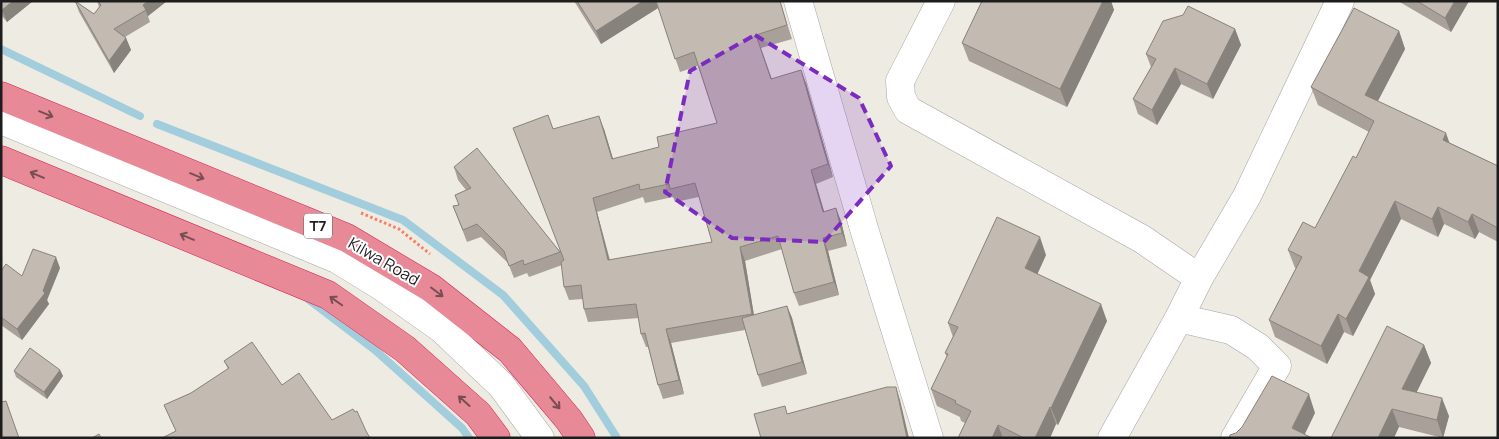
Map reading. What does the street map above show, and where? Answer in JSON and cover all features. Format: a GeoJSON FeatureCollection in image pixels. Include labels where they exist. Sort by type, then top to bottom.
{"type":"FeatureCollection","features":[{"type":"Feature","properties":{"kind":"highway","name":"Kilwa Road"},"geometry":{"type":"LineString","coordinates":[[1,96],[347,238],[431,288],[510,350],[581,438]]}},
{"type":"Feature","properties":{"kind":"highway"},"geometry":{"type":"LineString","coordinates":[[1,160],[328,295],[405,349],[478,414],[496,438]]}},
{"type":"Feature","properties":{"kind":"street"},"geometry":{"type":"LineString","coordinates":[[798,1],[864,232],[930,438]]}},
{"type":"Feature","properties":{"kind":"street"},"geometry":{"type":"LineString","coordinates":[[941,1],[900,81],[901,98],[908,110],[1142,238],[1199,278]]}},
{"type":"Feature","properties":{"kind":"street"},"geometry":{"type":"LineString","coordinates":[[1112,438],[1179,318],[1199,278],[1247,196],[1340,1]]}},
{"type":"Feature","properties":{"kind":"street"},"geometry":{"type":"LineString","coordinates":[[1,120],[337,259],[382,286],[442,329],[501,385],[540,438]]}},
{"type":"Feature","properties":{"kind":"street"},"geometry":{"type":"LineString","coordinates":[[1179,318],[1231,330],[1258,347],[1277,366],[1225,437]]}},
{"type":"Feature","properties":{"kind":"highlighted area"},"geometry":{"type":"Polygon","coordinates":[[[755,35],[859,98],[891,166],[824,242],[732,238],[665,192],[690,71],[755,35]]]}},
{"type":"Feature","properties":{"kind":"building"},"geometry":{"type":"Polygon","coordinates":[[[1,1],[13,1],[2,10],[1,1]]]}},
{"type":"Feature","properties":{"kind":"building"},"geometry":{"type":"Polygon","coordinates":[[[75,1],[94,14],[101,5],[98,1],[148,1],[143,5],[146,10],[114,29],[126,38],[109,61],[75,1]]]}},
{"type":"Feature","properties":{"kind":"building"},"geometry":{"type":"Polygon","coordinates":[[[577,1],[643,1],[596,31],[577,1]]]}},
{"type":"Feature","properties":{"kind":"building"},"geometry":{"type":"Polygon","coordinates":[[[656,1],[780,1],[787,25],[756,35],[771,79],[801,70],[828,164],[811,170],[823,212],[836,208],[842,233],[823,238],[834,282],[794,293],[778,236],[740,247],[752,314],[666,329],[679,380],[658,385],[645,333],[641,334],[636,304],[584,309],[581,285],[564,287],[561,262],[564,260],[513,128],[548,115],[553,129],[599,116],[612,159],[659,147],[657,137],[717,123],[694,52],[675,59],[656,1]],[[695,183],[670,189],[669,184],[640,190],[639,184],[593,198],[608,260],[712,242],[695,183]]]}},
{"type":"Feature","properties":{"kind":"building"},"geometry":{"type":"Polygon","coordinates":[[[982,1],[1103,1],[1060,89],[962,43],[982,1]]]}},
{"type":"Feature","properties":{"kind":"building"},"geometry":{"type":"Polygon","coordinates":[[[1417,1],[1455,1],[1445,18],[1417,1]]]}},
{"type":"Feature","properties":{"kind":"building"},"geometry":{"type":"Polygon","coordinates":[[[1188,6],[1235,29],[1207,84],[1175,68],[1152,110],[1133,99],[1156,59],[1146,54],[1163,21],[1183,15],[1188,6]]]}},
{"type":"Feature","properties":{"kind":"building"},"geometry":{"type":"Polygon","coordinates":[[[1354,8],[1399,31],[1365,95],[1446,133],[1443,140],[1498,166],[1498,228],[1472,214],[1468,222],[1438,207],[1432,219],[1395,201],[1359,271],[1369,277],[1346,319],[1338,314],[1321,346],[1269,320],[1302,257],[1288,250],[1303,222],[1315,228],[1353,156],[1356,158],[1374,121],[1311,87],[1354,8]]]}},
{"type":"Feature","properties":{"kind":"building"},"geometry":{"type":"Polygon","coordinates":[[[477,148],[560,252],[524,265],[523,260],[509,266],[504,251],[477,224],[463,230],[453,206],[459,205],[455,195],[471,188],[454,167],[477,148]]]}},
{"type":"Feature","properties":{"kind":"building"},"geometry":{"type":"Polygon","coordinates":[[[997,217],[1040,237],[1025,268],[1101,304],[1035,438],[1024,438],[998,425],[992,438],[958,438],[971,411],[955,403],[956,401],[931,389],[948,354],[945,353],[958,327],[948,323],[997,217]]]}},
{"type":"Feature","properties":{"kind":"building"},"geometry":{"type":"Polygon","coordinates":[[[33,249],[56,257],[43,291],[45,293],[17,329],[1,317],[1,271],[6,264],[22,276],[33,249]]]}},
{"type":"Feature","properties":{"kind":"building"},"geometry":{"type":"Polygon","coordinates":[[[787,306],[802,362],[758,375],[742,318],[787,306]]]}},
{"type":"Feature","properties":{"kind":"building"},"geometry":{"type":"Polygon","coordinates":[[[1387,326],[1424,345],[1402,389],[1442,398],[1437,420],[1392,409],[1378,438],[1331,438],[1387,326]]]}},
{"type":"Feature","properties":{"kind":"building"},"geometry":{"type":"Polygon","coordinates":[[[252,342],[282,385],[299,373],[332,420],[353,409],[355,412],[357,411],[370,438],[162,438],[176,431],[164,405],[191,393],[229,368],[224,361],[252,342]]]}},
{"type":"Feature","properties":{"kind":"building"},"geometry":{"type":"Polygon","coordinates":[[[30,348],[60,370],[44,392],[14,371],[30,348]]]}},
{"type":"Feature","properties":{"kind":"building"},"geometry":{"type":"Polygon","coordinates":[[[1272,376],[1309,394],[1292,428],[1312,438],[1229,438],[1230,435],[1236,433],[1242,427],[1272,376]]]}},
{"type":"Feature","properties":{"kind":"building"},"geometry":{"type":"Polygon","coordinates":[[[887,387],[896,387],[907,438],[761,438],[754,414],[785,406],[787,414],[887,387]]]}},
{"type":"Feature","properties":{"kind":"building"},"geometry":{"type":"Polygon","coordinates":[[[6,401],[19,438],[1,438],[1,402],[6,401]]]}},
{"type":"Feature","properties":{"kind":"building"},"geometry":{"type":"Polygon","coordinates":[[[99,434],[101,438],[92,438],[99,434]]]}},
{"type":"Feature","properties":{"kind":"waterway"},"geometry":{"type":"LineString","coordinates":[[1,49],[140,116]]}},
{"type":"Feature","properties":{"kind":"waterway"},"geometry":{"type":"LineString","coordinates":[[157,124],[403,220],[503,295],[584,386],[617,438]]}},
{"type":"Feature","properties":{"kind":"waterway"},"geometry":{"type":"LineString","coordinates":[[308,299],[375,350],[462,428],[469,438]]}}]}
